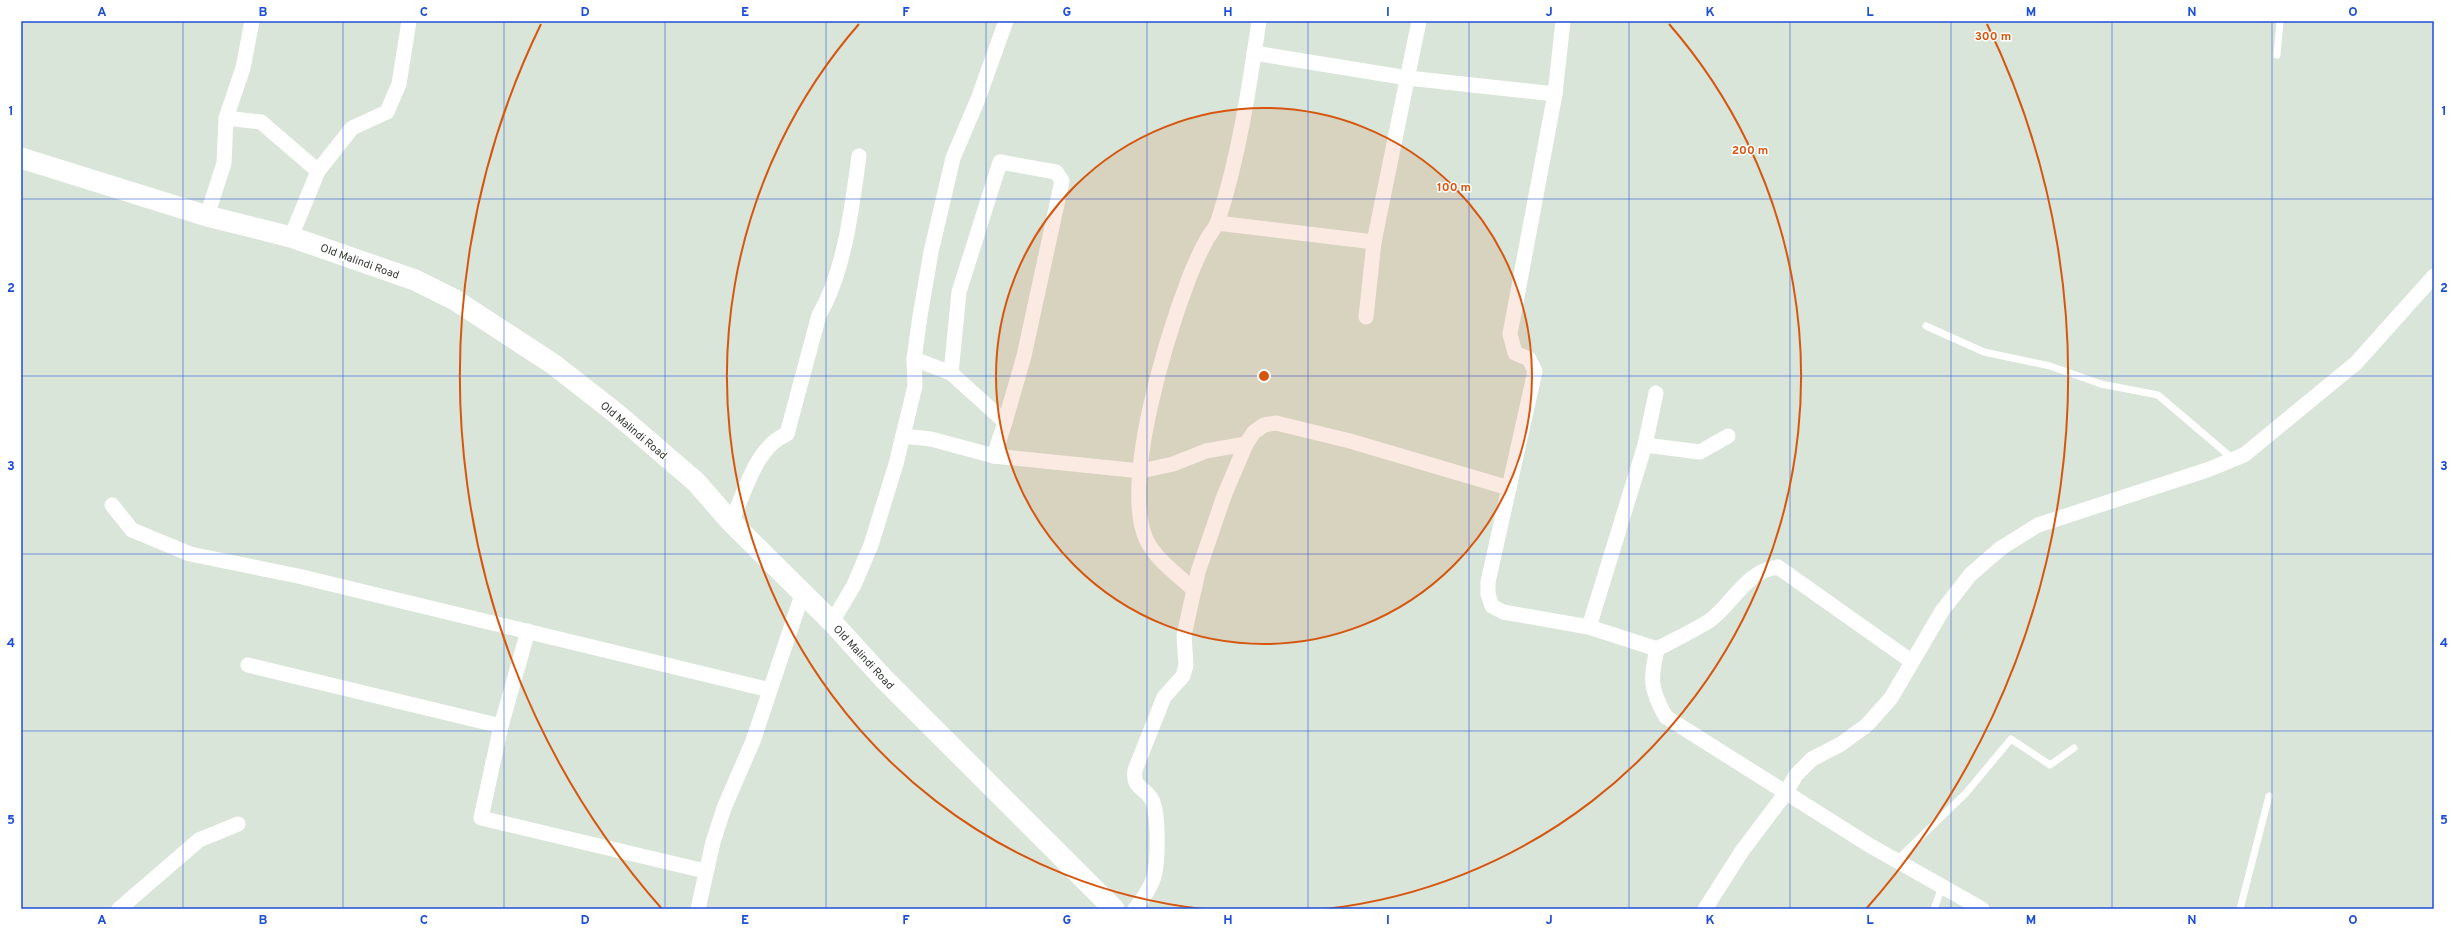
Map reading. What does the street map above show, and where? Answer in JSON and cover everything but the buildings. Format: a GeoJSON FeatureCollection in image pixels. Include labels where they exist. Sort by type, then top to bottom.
{"type":"FeatureCollection","features":[{"type":"Feature","properties":{"kind":"main road","name":"Old Malindi Road"},"geometry":{"type":"LineString","coordinates":[[21,158],[207,216],[291,236],[415,280],[455,300],[514,337],[559,368],[665,454],[696,482],[731,522],[802,594],[832,622],[884,679],[1114,909]]}},
{"type":"Feature","properties":{"kind":"street"},"geometry":{"type":"LineString","coordinates":[[207,216],[224,163],[226,118],[243,68],[252,21]]}},
{"type":"Feature","properties":{"kind":"street"},"geometry":{"type":"LineString","coordinates":[[291,236],[318,171],[352,128],[387,112],[399,84],[409,21]]}},
{"type":"Feature","properties":{"kind":"street"},"geometry":{"type":"LineString","coordinates":[[832,622],[854,585],[871,545],[903,436],[915,386],[914,359],[930,252],[953,158],[978,99],[1006,21]]}},
{"type":"Feature","properties":{"kind":"street"},"geometry":{"type":"LineString","coordinates":[[1194,590],[1154,552],[1146,540],[1142,525],[1139,500],[1143,440],[1158,372],[1189,278],[1200,252],[1217,223],[1242,130],[1260,21]]}},
{"type":"Feature","properties":{"kind":"street"},"geometry":{"type":"LineString","coordinates":[[1366,318],[1374,242],[1419,21]]}},
{"type":"Feature","properties":{"kind":"street"},"geometry":{"type":"LineString","coordinates":[[1563,21],[1555,94],[1510,334],[1515,353],[1529,359],[1535,371],[1488,582],[1488,594],[1492,606],[1503,612],[1589,628],[1657,649],[1710,620],[1743,586],[1764,569],[1778,567],[1911,661]]}},
{"type":"Feature","properties":{"kind":"street"},"geometry":{"type":"LineString","coordinates":[[1254,53],[1408,78],[1555,94]]}},
{"type":"Feature","properties":{"kind":"street"},"geometry":{"type":"LineString","coordinates":[[226,118],[261,122],[318,171]]}},
{"type":"Feature","properties":{"kind":"street"},"geometry":{"type":"LineString","coordinates":[[731,522],[761,455],[776,438],[787,434],[819,314],[828,300],[849,225],[859,156]]}},
{"type":"Feature","properties":{"kind":"street"},"geometry":{"type":"LineString","coordinates":[[951,373],[959,292],[1000,162],[1056,172],[1062,181],[1024,356],[1006,422],[994,456]]}},
{"type":"Feature","properties":{"kind":"street"},"geometry":{"type":"LineString","coordinates":[[1217,223],[1374,242]]}},
{"type":"Feature","properties":{"kind":"street"},"geometry":{"type":"LineString","coordinates":[[1705,909],[1742,850],[1786,794],[1796,776],[1812,759],[1841,744],[1867,725],[1891,698],[1911,661],[1942,611],[1970,575],[2002,548],[2038,525],[2244,455],[2356,363],[2434,276]]}},
{"type":"Feature","properties":{"kind":"street"},"geometry":{"type":"LineString","coordinates":[[914,359],[951,373],[1006,422]]}},
{"type":"Feature","properties":{"kind":"street"},"geometry":{"type":"LineString","coordinates":[[1589,628],[1645,445],[1656,393]]}},
{"type":"Feature","properties":{"kind":"street"},"geometry":{"type":"LineString","coordinates":[[1135,909],[1144,898],[1154,877],[1156,855],[1156,817],[1152,800],[1137,784],[1134,778],[1164,697],[1183,676],[1186,665],[1184,635],[1194,590],[1224,496],[1246,444],[1254,432],[1264,425],[1276,423],[1350,441],[1509,488]]}},
{"type":"Feature","properties":{"kind":"street"},"geometry":{"type":"LineString","coordinates":[[903,436],[931,439],[994,456],[1141,471],[1173,464],[1206,451],[1246,444]]}},
{"type":"Feature","properties":{"kind":"street"},"geometry":{"type":"LineString","coordinates":[[1645,445],[1700,452],[1728,436]]}},
{"type":"Feature","properties":{"kind":"street"},"geometry":{"type":"LineString","coordinates":[[112,505],[132,530],[190,554],[298,576],[770,690]]}},
{"type":"Feature","properties":{"kind":"street"},"geometry":{"type":"LineString","coordinates":[[698,909],[705,871],[724,808],[753,742],[802,594]]}},
{"type":"Feature","properties":{"kind":"street"},"geometry":{"type":"LineString","coordinates":[[528,631],[501,726],[481,818],[705,871]]}},
{"type":"Feature","properties":{"kind":"street"},"geometry":{"type":"LineString","coordinates":[[1657,649],[1652,670],[1654,695],[1666,717],[1786,794],[1942,887],[1982,909]]}},
{"type":"Feature","properties":{"kind":"street"},"geometry":{"type":"LineString","coordinates":[[248,665],[501,726]]}},
{"type":"Feature","properties":{"kind":"street"},"geometry":{"type":"LineString","coordinates":[[119,909],[199,840],[238,824]]}},
{"type":"Feature","properties":{"kind":"lane"},"geometry":{"type":"LineString","coordinates":[[2277,55],[2280,21]]}},
{"type":"Feature","properties":{"kind":"lane"},"geometry":{"type":"LineString","coordinates":[[1926,326],[1984,352],[2050,366],[2101,384],[2158,395],[2234,459]]}},
{"type":"Feature","properties":{"kind":"lane"},"geometry":{"type":"LineString","coordinates":[[1897,860],[1966,793],[2011,740],[2050,765],[2074,748]]}},
{"type":"Feature","properties":{"kind":"lane"},"geometry":{"type":"LineString","coordinates":[[2240,909],[2269,796]]}},
{"type":"Feature","properties":{"kind":"lane"},"geometry":{"type":"LineString","coordinates":[[1934,909],[1942,887]]}}]}
